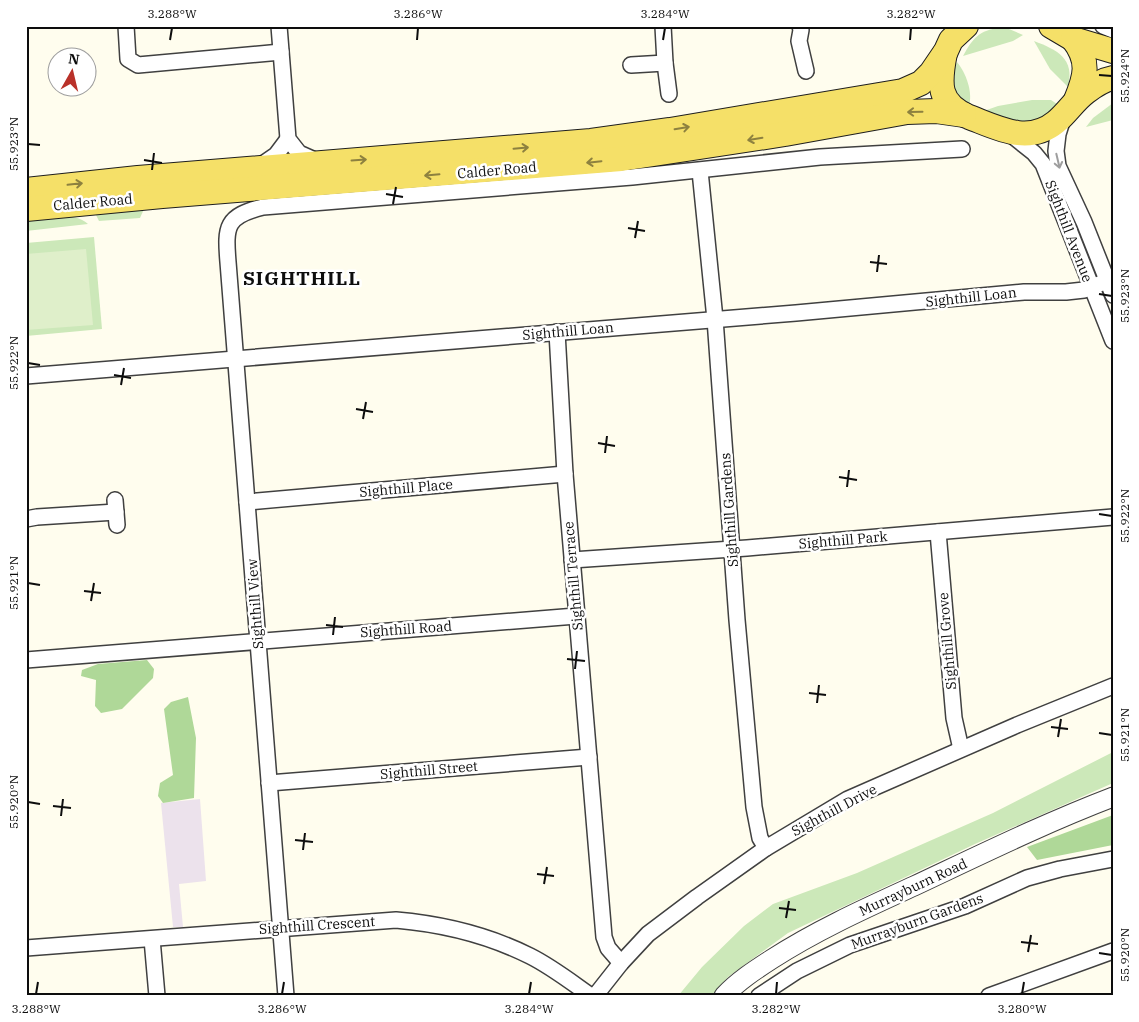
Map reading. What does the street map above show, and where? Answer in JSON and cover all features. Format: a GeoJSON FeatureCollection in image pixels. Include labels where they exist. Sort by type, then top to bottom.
{"type":"FeatureCollection","features":[{"type":"Feature","properties":{"kind":"main road","name":"Calder Road"},"geometry":{"type":"LineString","coordinates":[[26,190],[320,162],[484,151],[606,140],[714,123],[903,90],[921,83],[931,73],[951,40],[966,26]]}},
{"type":"Feature","properties":{"kind":"main road"},"geometry":{"type":"LineString","coordinates":[[1051,26],[1074,39],[1113,50]]}},
{"type":"Feature","properties":{"kind":"main road"},"geometry":{"type":"LineString","coordinates":[[1070,107],[1085,78],[1084,61],[1079,46],[1074,39]]}},
{"type":"Feature","properties":{"kind":"main road","name":"Calder Road"},"geometry":{"type":"LineString","coordinates":[[946,51],[940,77],[942,91],[949,105],[964,115],[1008,133],[1027,135],[1044,130],[1098,83],[1113,78]]}},
{"type":"Feature","properties":{"kind":"main road","name":"Calder Road"},"geometry":{"type":"LineString","coordinates":[[26,209],[162,196],[621,159],[907,112],[936,111],[964,115]]}},
{"type":"Feature","properties":{"kind":"street"},"geometry":{"type":"LineString","coordinates":[[126,26],[128,59],[138,65],[281,52]]}},
{"type":"Feature","properties":{"kind":"street"},"geometry":{"type":"LineString","coordinates":[[279,26],[288,139],[299,153],[320,162]]}},
{"type":"Feature","properties":{"kind":"street"},"geometry":{"type":"LineString","coordinates":[[663,26],[669,94]]}},
{"type":"Feature","properties":{"kind":"street"},"geometry":{"type":"LineString","coordinates":[[800,26],[799,41],[806,71]]}},
{"type":"Feature","properties":{"kind":"street"},"geometry":{"type":"LineString","coordinates":[[1103,26],[1113,30]]}},
{"type":"Feature","properties":{"kind":"street"},"geometry":{"type":"LineString","coordinates":[[631,65],[665,63]]}},
{"type":"Feature","properties":{"kind":"street","name":"Sighthill Avenue"},"geometry":{"type":"LineString","coordinates":[[1070,107],[1058,134],[1056,151],[1058,166],[1084,222],[1110,288]]}},
{"type":"Feature","properties":{"kind":"street","name":"Sighthill Avenue"},"geometry":{"type":"LineString","coordinates":[[1008,133],[1034,153],[1043,164],[1091,288],[1109,319],[1113,341]]}},
{"type":"Feature","properties":{"kind":"street"},"geometry":{"type":"LineString","coordinates":[[257,168],[276,155],[288,139]]}},
{"type":"Feature","properties":{"kind":"street","name":"Calder Road"},"geometry":{"type":"LineString","coordinates":[[238,217],[248,211],[264,207],[700,171],[926,145],[962,149]]}},
{"type":"Feature","properties":{"kind":"street","name":"Sighthill Gardens"},"geometry":{"type":"LineString","coordinates":[[700,171],[715,319],[754,807],[760,838],[766,848]]}},
{"type":"Feature","properties":{"kind":"street","name":"Sighthill View"},"geometry":{"type":"LineString","coordinates":[[238,217],[231,223],[226,239],[286,996]]}},
{"type":"Feature","properties":{"kind":"street","name":"Sighthill Loan"},"geometry":{"type":"LineString","coordinates":[[26,376],[1024,292],[1066,292],[1091,288],[1110,288]]}},
{"type":"Feature","properties":{"kind":"street","name":"Sighthill Terrace"},"geometry":{"type":"LineString","coordinates":[[557,332],[576,616],[604,937],[608,948],[621,963]]}},
{"type":"Feature","properties":{"kind":"street","name":"Sighthill Place"},"geometry":{"type":"LineString","coordinates":[[247,502],[565,474]]}},
{"type":"Feature","properties":{"kind":"street"},"geometry":{"type":"LineString","coordinates":[[26,519],[116,512]]}},
{"type":"Feature","properties":{"kind":"street","name":"Sighthill Park"},"geometry":{"type":"LineString","coordinates":[[572,560],[732,549],[1113,517]]}},
{"type":"Feature","properties":{"kind":"street","name":"Sighthill Grove"},"geometry":{"type":"LineString","coordinates":[[938,532],[954,718],[961,749]]}},
{"type":"Feature","properties":{"kind":"street","name":"Sighthill Road"},"geometry":{"type":"LineString","coordinates":[[26,660],[576,616]]}},
{"type":"Feature","properties":{"kind":"street","name":"Sighthill Drive"},"geometry":{"type":"LineString","coordinates":[[596,996],[621,963],[648,934],[766,848],[848,799],[961,749],[1113,686]]}},
{"type":"Feature","properties":{"kind":"street","name":"Sighthill Street"},"geometry":{"type":"LineString","coordinates":[[268,783],[589,756]]}},
{"type":"Feature","properties":{"kind":"street","name":"Murrayburn Road"},"geometry":{"type":"LineString","coordinates":[[724,996],[752,972],[812,935],[1084,808],[1113,798]]}},
{"type":"Feature","properties":{"kind":"street","name":"Murrayburn Gardens"},"geometry":{"type":"LineString","coordinates":[[759,996],[797,971],[850,945],[965,906],[1027,878],[1060,869],[1113,859]]}},
{"type":"Feature","properties":{"kind":"street","name":"Sighthill Crescent"},"geometry":{"type":"LineString","coordinates":[[26,948],[396,920],[420,922],[458,929],[530,956],[592,996]]}},
{"type":"Feature","properties":{"kind":"street"},"geometry":{"type":"LineString","coordinates":[[152,939],[157,996]]}},
{"type":"Feature","properties":{"kind":"street"},"geometry":{"type":"LineString","coordinates":[[989,996],[1113,951]]}},
{"type":"Feature","properties":{"kind":"shaded area"},"geometry":{"type":"Polygon","coordinates":[[[200,799],[206,881],[179,884],[183,927],[173,927],[161,803],[200,799]]]}},
{"type":"Feature","properties":{"kind":"green space"},"geometry":{"type":"Polygon","coordinates":[[[1001,28],[1023,35],[1013,41],[963,56],[973,40],[982,33],[987,30],[1001,28]]]}},
{"type":"Feature","properties":{"kind":"green space"},"geometry":{"type":"Polygon","coordinates":[[[1034,41],[1062,56],[1069,69],[1068,87],[1050,69],[1034,41]]]}},
{"type":"Feature","properties":{"kind":"green space"},"geometry":{"type":"Polygon","coordinates":[[[957,62],[968,83],[969,106],[959,96],[954,86],[953,75],[957,62]]]}},
{"type":"Feature","properties":{"kind":"green space"},"geometry":{"type":"Polygon","coordinates":[[[1032,100],[1051,100],[1057,104],[1043,117],[1029,124],[1015,123],[981,112],[998,106],[1032,100]]]}},
{"type":"Feature","properties":{"kind":"green space"},"geometry":{"type":"Polygon","coordinates":[[[1113,103],[1113,120],[1086,127],[1093,118],[1113,103]]]}},
{"type":"Feature","properties":{"kind":"green space"},"geometry":{"type":"Polygon","coordinates":[[[144,209],[140,218],[99,221],[94,211],[144,209]]]}},
{"type":"Feature","properties":{"kind":"green space"},"geometry":{"type":"Polygon","coordinates":[[[70,217],[83,220],[88,224],[26,231],[26,218],[70,217]]]}},
{"type":"Feature","properties":{"kind":"green space"},"geometry":{"type":"Polygon","coordinates":[[[94,237],[102,329],[26,336],[26,243],[94,237]]]}},
{"type":"Feature","properties":{"kind":"green space"},"geometry":{"type":"Polygon","coordinates":[[[86,249],[93,325],[26,330],[26,254],[86,249]]]}},
{"type":"Feature","properties":{"kind":"green space"},"geometry":{"type":"Polygon","coordinates":[[[147,660],[154,669],[153,678],[122,709],[101,713],[95,706],[96,680],[81,676],[82,670],[98,664],[147,660]]]}},
{"type":"Feature","properties":{"kind":"green space"},"geometry":{"type":"Polygon","coordinates":[[[188,697],[196,738],[194,798],[163,803],[158,796],[160,783],[173,775],[164,709],[171,702],[188,697]]]}},
{"type":"Feature","properties":{"kind":"green space"},"geometry":{"type":"Polygon","coordinates":[[[1113,752],[1113,783],[975,844],[788,933],[728,977],[712,996],[678,996],[702,967],[744,926],[773,904],[857,873],[993,813],[1113,752]]]}},
{"type":"Feature","properties":{"kind":"green space"},"geometry":{"type":"Polygon","coordinates":[[[1113,815],[1113,845],[1037,860],[1027,847],[1113,815]]]}},
{"type":"Feature","properties":{"kind":"district","name":"SIGHTHILL"},"geometry":{"type":"Point","coordinates":[302,278]}}]}
